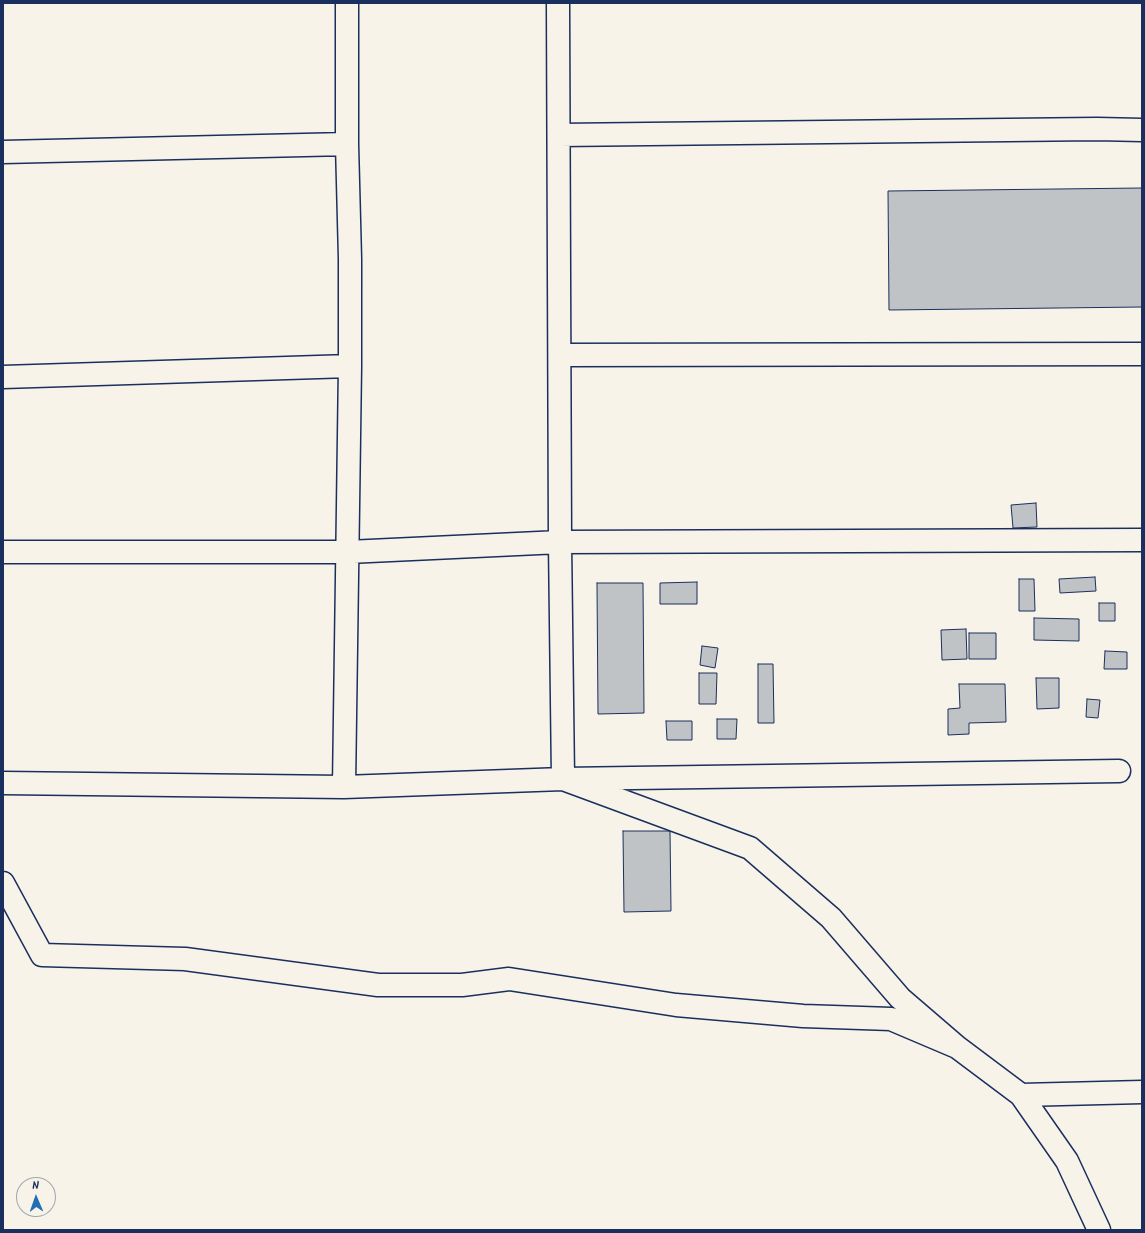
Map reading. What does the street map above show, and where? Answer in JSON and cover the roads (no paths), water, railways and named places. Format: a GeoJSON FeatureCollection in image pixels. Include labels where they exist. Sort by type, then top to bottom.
{"type":"FeatureCollection","features":[{"type":"Feature","properties":{"kind":"street"},"geometry":{"type":"LineString","coordinates":[[344,787],[350,366],[347,3]]}},
{"type":"Feature","properties":{"kind":"street"},"geometry":{"type":"LineString","coordinates":[[558,3],[560,542],[563,779]]}},
{"type":"Feature","properties":{"kind":"street"},"geometry":{"type":"LineString","coordinates":[[559,135],[1089,129],[1142,130]]}},
{"type":"Feature","properties":{"kind":"street"},"geometry":{"type":"LineString","coordinates":[[3,152],[347,144]]}},
{"type":"Feature","properties":{"kind":"street"},"geometry":{"type":"LineString","coordinates":[[560,355],[1142,354]]}},
{"type":"Feature","properties":{"kind":"street"},"geometry":{"type":"LineString","coordinates":[[3,377],[350,366]]}},
{"type":"Feature","properties":{"kind":"street"},"geometry":{"type":"LineString","coordinates":[[3,552],[348,552],[560,542],[1142,540]]}},
{"type":"Feature","properties":{"kind":"street"},"geometry":{"type":"LineString","coordinates":[[3,783],[344,787],[563,779],[1119,771]]}},
{"type":"Feature","properties":{"kind":"street"},"geometry":{"type":"LineString","coordinates":[[563,779],[750,848],[830,918],[900,998],[957,1047],[1021,1095],[1067,1161],[1099,1230]]}},
{"type":"Feature","properties":{"kind":"street"},"geometry":{"type":"LineString","coordinates":[[5,893],[42,955],[185,959],[378,985],[462,985],[509,979],[676,1005],[803,1016],[891,1020],[957,1047]]}},
{"type":"Feature","properties":{"kind":"street"},"geometry":{"type":"LineString","coordinates":[[1021,1095],[1142,1092]]}}]}
